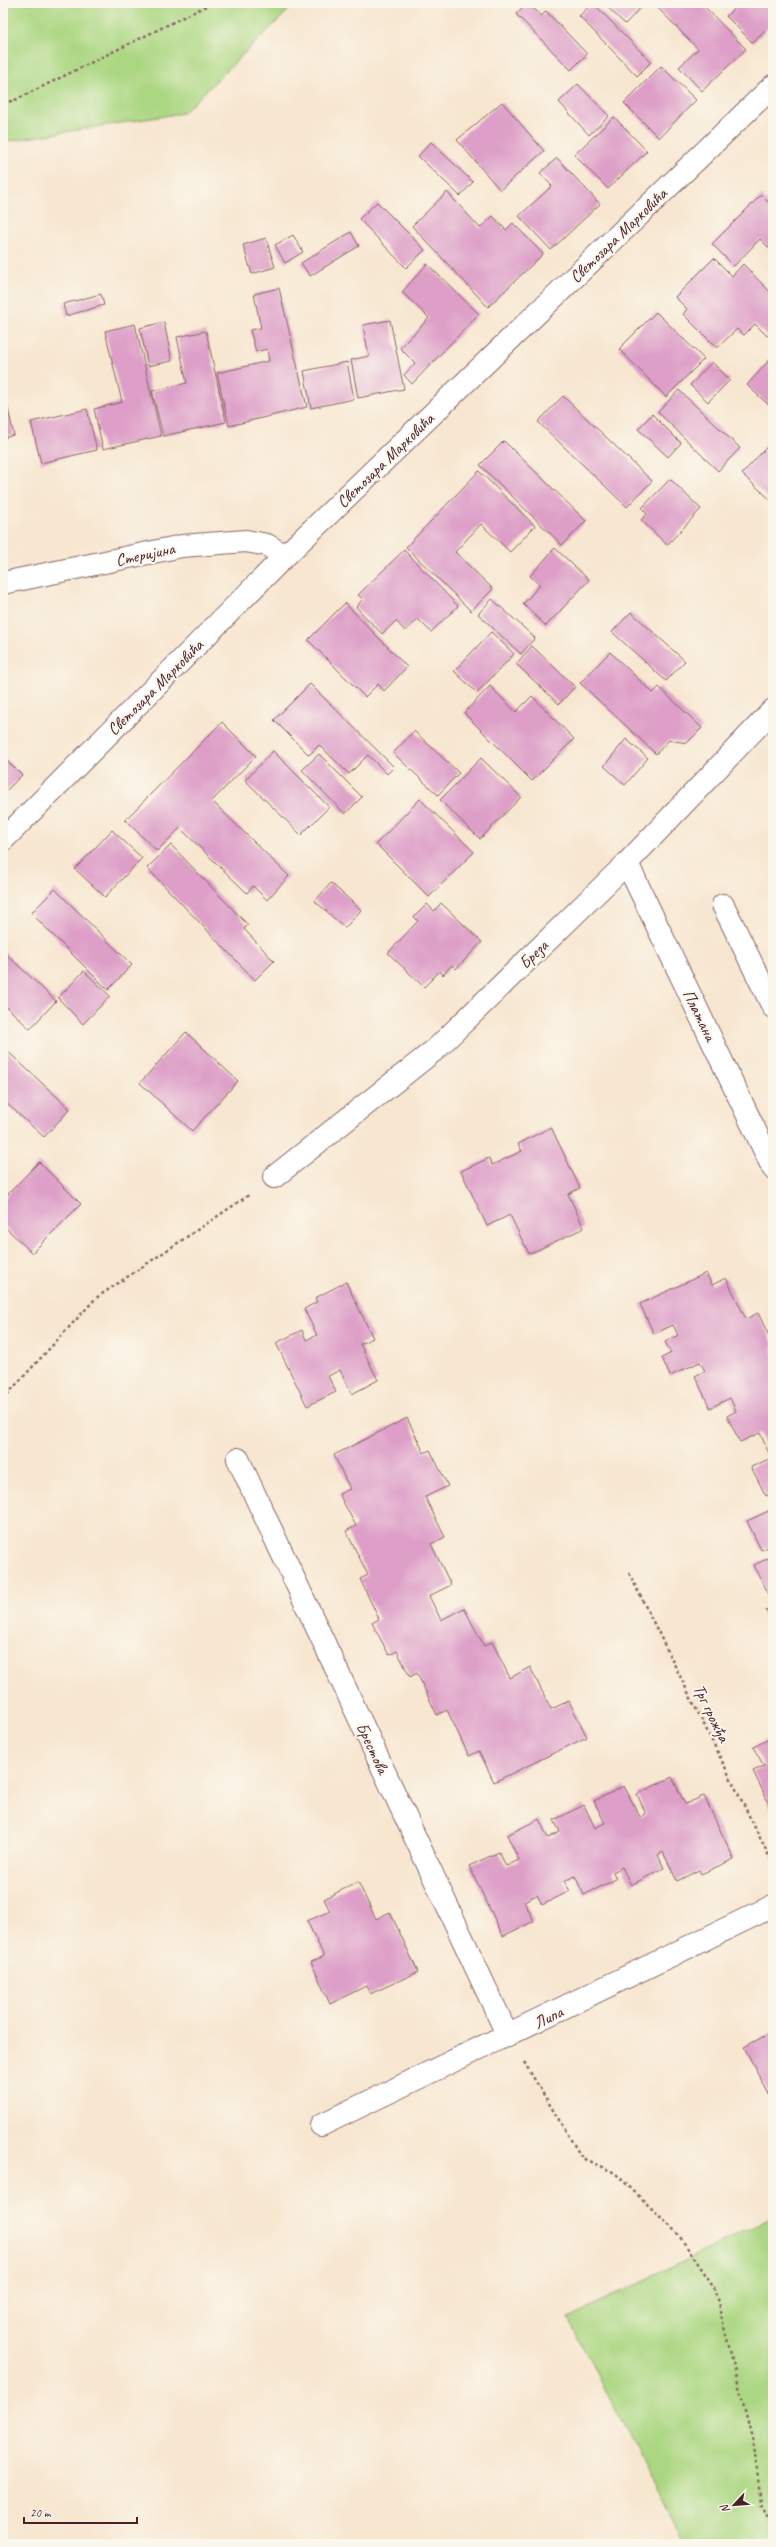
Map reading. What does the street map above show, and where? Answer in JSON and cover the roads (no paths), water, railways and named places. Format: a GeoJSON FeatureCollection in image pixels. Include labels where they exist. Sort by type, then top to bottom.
{"type":"FeatureCollection","features":[{"type":"Feature","properties":{"kind":"street","name":"Светозара Марковића"},"geometry":{"type":"LineString","coordinates":[[3,840],[285,556],[773,86]]}},
{"type":"Feature","properties":{"kind":"street","name":"Стеријина"},"geometry":{"type":"LineString","coordinates":[[3,582],[182,546],[246,542],[267,545],[285,556]]}},
{"type":"Feature","properties":{"kind":"street","name":"Бреза"},"geometry":{"type":"LineString","coordinates":[[274,1177],[436,1049],[627,863],[773,710]]}},
{"type":"Feature","properties":{"kind":"street","name":"Платана"},"geometry":{"type":"LineString","coordinates":[[627,863],[770,1156]]}},
{"type":"Feature","properties":{"kind":"street"},"geometry":{"type":"LineString","coordinates":[[723,905],[773,1007]]}},
{"type":"Feature","properties":{"kind":"street","name":"Брестова"},"geometry":{"type":"LineString","coordinates":[[238,1459],[508,2036]]}},
{"type":"Feature","properties":{"kind":"street","name":"Липа"},"geometry":{"type":"LineString","coordinates":[[321,2125],[508,2036],[773,1906]]}}]}
